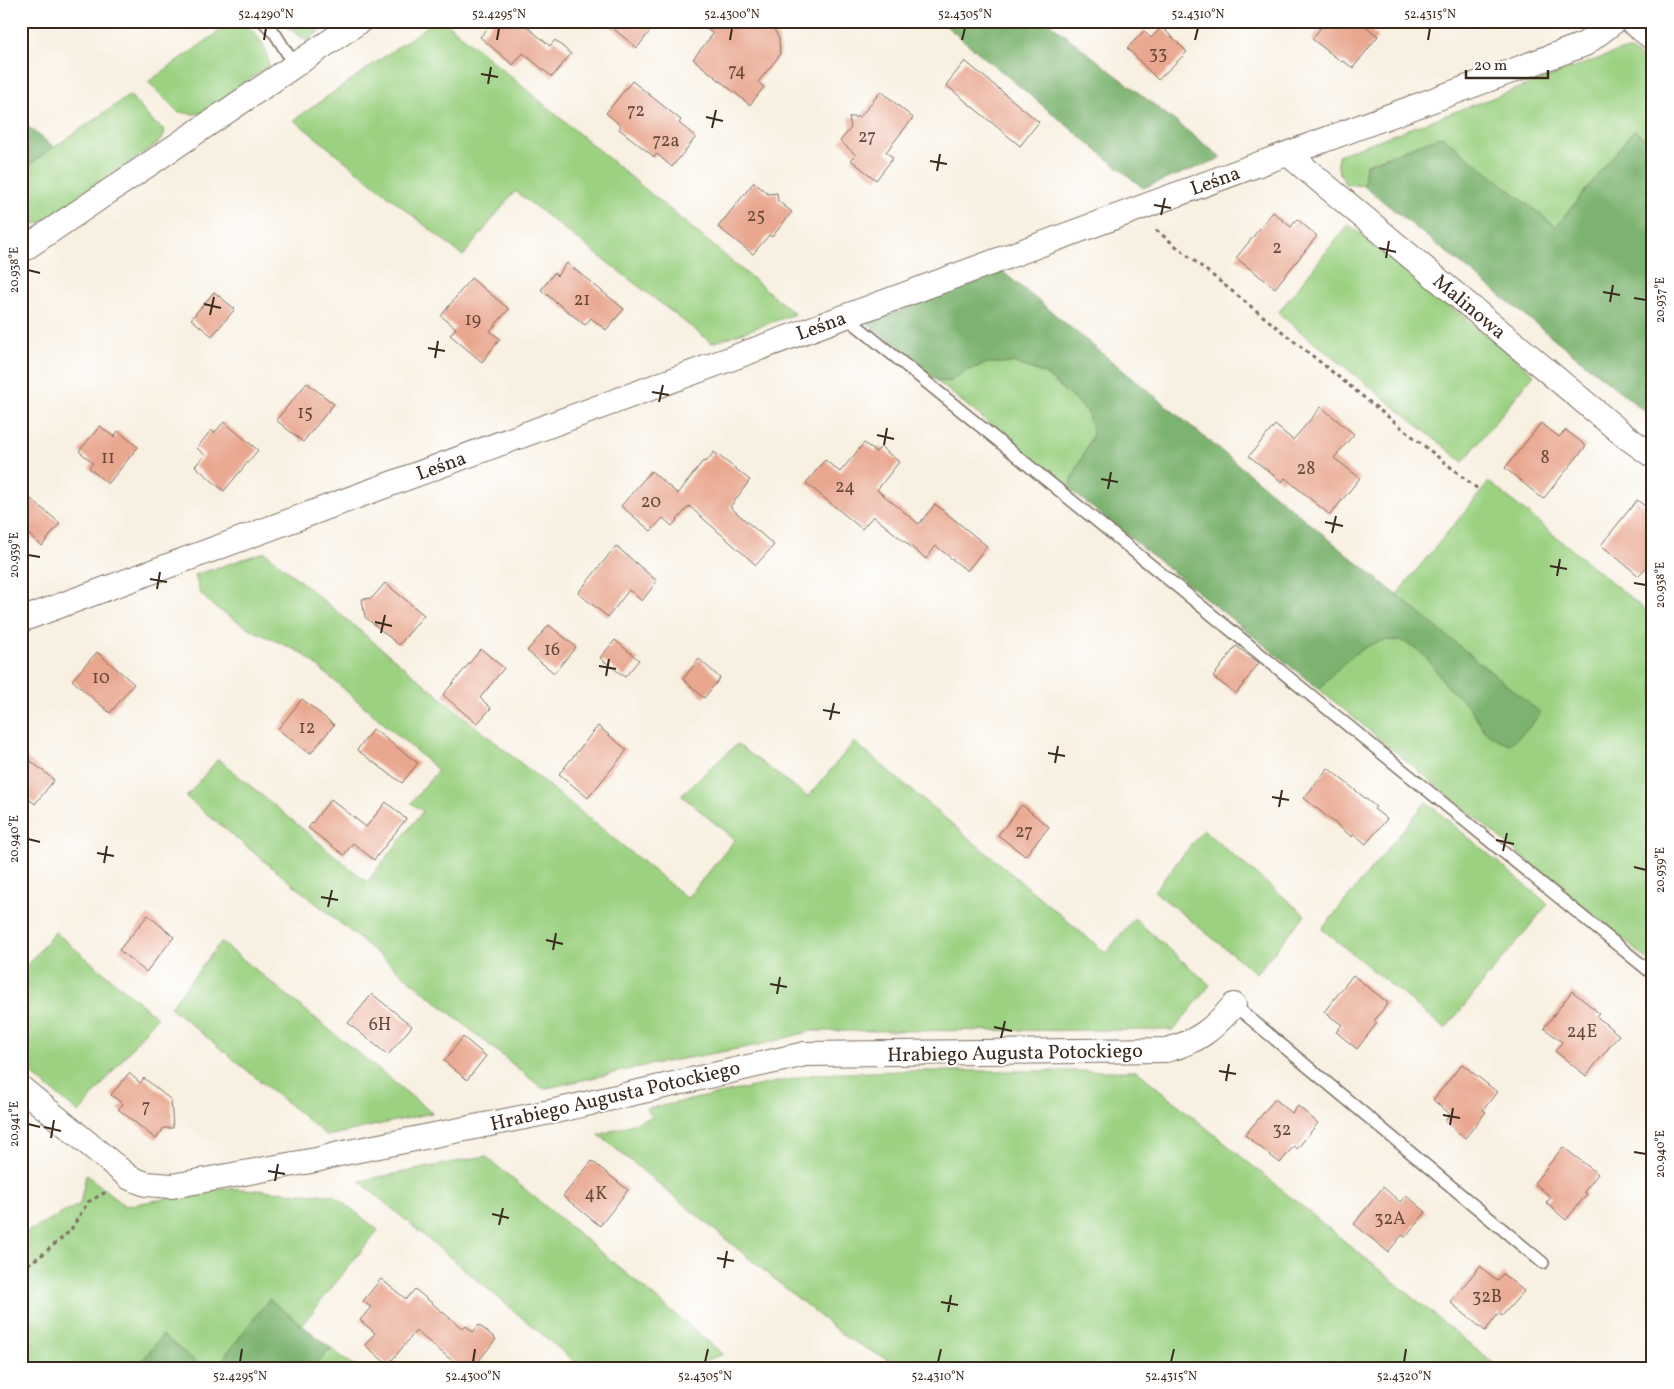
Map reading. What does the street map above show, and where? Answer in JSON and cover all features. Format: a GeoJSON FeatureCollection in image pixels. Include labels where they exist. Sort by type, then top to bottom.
{"type":"FeatureCollection","features":[{"type":"Feature","properties":{"kind":"street"},"geometry":{"type":"LineString","coordinates":[[21,251],[360,21]]}},
{"type":"Feature","properties":{"kind":"street","name":"Leśna"},"geometry":{"type":"LineString","coordinates":[[21,620],[1585,44],[1606,30],[1636,25]]}},
{"type":"Feature","properties":{"kind":"street","name":"Malinowa"},"geometry":{"type":"LineString","coordinates":[[1288,154],[1625,436],[1653,456]]}},
{"type":"Feature","properties":{"kind":"street","name":"Hrabiego Augusta Potockiego"},"geometry":{"type":"LineString","coordinates":[[130,1178],[146,1184],[172,1186],[316,1160],[555,1110],[805,1054],[1166,1050],[1183,1046],[1203,1035],[1234,1005]]}},
{"type":"Feature","properties":{"kind":"street"},"geometry":{"type":"LineString","coordinates":[[21,1088],[130,1178]]}},
{"type":"Feature","properties":{"kind":"lane"},"geometry":{"type":"LineString","coordinates":[[263,21],[276,35],[295,66]]}},
{"type":"Feature","properties":{"kind":"lane"},"geometry":{"type":"LineString","coordinates":[[845,316],[1653,974]]}},
{"type":"Feature","properties":{"kind":"lane"},"geometry":{"type":"LineString","coordinates":[[1234,1005],[1543,1263]]}},
{"type":"Feature","properties":{"kind":"path"},"geometry":{"type":"LineString","coordinates":[[1132,210],[1479,490]]}},
{"type":"Feature","properties":{"kind":"path"},"geometry":{"type":"LineString","coordinates":[[21,1269],[43,1254],[70,1231],[88,1202],[130,1178]]}},
{"type":"Feature","properties":{"kind":"green space"},"geometry":{"type":"Polygon","coordinates":[[[234,21],[242,21],[257,36],[266,51],[269,66],[202,113],[178,112],[148,82],[234,21]]]}},
{"type":"Feature","properties":{"kind":"green space"},"geometry":{"type":"Polygon","coordinates":[[[277,21],[334,21],[307,41],[277,21]]]}},
{"type":"Feature","properties":{"kind":"green space"},"geometry":{"type":"Polygon","coordinates":[[[435,21],[444,21],[795,314],[712,343],[515,191],[463,256],[294,120],[435,21]]]}},
{"type":"Feature","properties":{"kind":"green space"},"geometry":{"type":"Polygon","coordinates":[[[940,21],[1047,21],[1222,158],[1143,188],[940,21]]]}},
{"type":"Feature","properties":{"kind":"green space"},"geometry":{"type":"Polygon","coordinates":[[[1631,50],[1653,67],[1653,145],[1634,130],[1556,227],[1442,136],[1366,164],[1364,186],[1345,184],[1338,169],[1338,155],[1619,51],[1631,50]]]}},
{"type":"Feature","properties":{"kind":"green space"},"geometry":{"type":"Polygon","coordinates":[[[130,95],[152,121],[165,130],[159,142],[41,223],[33,224],[21,220],[21,170],[130,95]]]}},
{"type":"Feature","properties":{"kind":"green space"},"geometry":{"type":"Polygon","coordinates":[[[21,121],[54,147],[21,170],[21,121]]]}},
{"type":"Feature","properties":{"kind":"green space"},"geometry":{"type":"Polygon","coordinates":[[[1634,130],[1653,145],[1653,418],[1364,186],[1366,165],[1442,136],[1556,227],[1634,130]]]}},
{"type":"Feature","properties":{"kind":"green space"},"geometry":{"type":"Polygon","coordinates":[[[1348,224],[1534,374],[1463,462],[1278,313],[1348,224]]]}},
{"type":"Feature","properties":{"kind":"green space"},"geometry":{"type":"Polygon","coordinates":[[[1003,272],[1541,713],[1526,731],[1510,744],[1492,736],[1483,728],[1466,704],[1445,683],[1423,654],[1404,642],[1390,640],[1376,643],[1363,649],[1339,668],[1319,689],[1068,488],[1093,434],[1087,411],[1046,374],[1015,363],[987,363],[966,371],[951,381],[937,381],[867,323],[1003,272]]]}},
{"type":"Feature","properties":{"kind":"green space"},"geometry":{"type":"Polygon","coordinates":[[[987,363],[1015,363],[1045,374],[1087,411],[1093,434],[1068,488],[937,381],[951,381],[966,371],[987,363]]]}},
{"type":"Feature","properties":{"kind":"green space"},"geometry":{"type":"Polygon","coordinates":[[[1489,482],[1653,616],[1653,964],[1319,689],[1339,668],[1363,648],[1376,642],[1390,639],[1404,642],[1423,654],[1449,689],[1470,708],[1484,731],[1541,714],[1396,595],[1489,482]]]}},
{"type":"Feature","properties":{"kind":"green space"},"geometry":{"type":"Polygon","coordinates":[[[265,552],[687,898],[735,840],[681,795],[737,744],[808,797],[854,742],[1106,953],[1134,918],[1210,985],[1174,1030],[812,1031],[759,1045],[649,1065],[543,1089],[186,797],[218,759],[367,882],[423,811],[411,803],[438,770],[302,653],[252,630],[213,606],[200,593],[195,575],[265,552]]]}},
{"type":"Feature","properties":{"kind":"green space"},"geometry":{"type":"Polygon","coordinates":[[[1426,802],[1548,904],[1445,1029],[1322,929],[1426,802]]]}},
{"type":"Feature","properties":{"kind":"green space"},"geometry":{"type":"Polygon","coordinates":[[[1203,830],[1305,915],[1256,973],[1154,891],[1203,830]]]}},
{"type":"Feature","properties":{"kind":"green space"},"geometry":{"type":"Polygon","coordinates":[[[55,932],[157,1017],[79,1113],[21,1065],[21,972],[55,932]]]}},
{"type":"Feature","properties":{"kind":"green space"},"geometry":{"type":"Polygon","coordinates":[[[221,942],[432,1113],[327,1136],[170,1007],[221,942]]]}},
{"type":"Feature","properties":{"kind":"green space"},"geometry":{"type":"Polygon","coordinates":[[[899,1071],[1137,1071],[1499,1368],[903,1368],[845,1337],[599,1135],[653,1117],[646,1109],[816,1074],[899,1071]]]}},
{"type":"Feature","properties":{"kind":"green space"},"geometry":{"type":"Polygon","coordinates":[[[485,1156],[723,1354],[688,1368],[582,1368],[359,1181],[485,1156]]]}},
{"type":"Feature","properties":{"kind":"green space"},"geometry":{"type":"Polygon","coordinates":[[[86,1174],[125,1206],[223,1188],[334,1195],[378,1230],[302,1325],[269,1299],[216,1368],[204,1368],[162,1335],[137,1368],[21,1368],[21,1235],[80,1204],[86,1174]]]}},
{"type":"Feature","properties":{"kind":"green space"},"geometry":{"type":"Polygon","coordinates":[[[269,1299],[331,1348],[314,1368],[216,1368],[269,1299]]]}},
{"type":"Feature","properties":{"kind":"green space"},"geometry":{"type":"Polygon","coordinates":[[[162,1335],[204,1368],[137,1368],[162,1335]]]}},
{"type":"Feature","properties":{"kind":"green space"},"geometry":{"type":"Polygon","coordinates":[[[331,1348],[356,1368],[314,1368],[331,1348]]]}},
{"type":"Feature","properties":{"kind":"building"},"geometry":{"type":"Polygon","coordinates":[[[494,21],[520,21],[550,46],[555,40],[571,54],[552,77],[523,53],[513,65],[480,37],[494,21]]]}},
{"type":"Feature","properties":{"kind":"building"},"geometry":{"type":"Polygon","coordinates":[[[604,21],[658,21],[637,48],[604,21]]]}},
{"type":"Feature","properties":{"kind":"building"},"geometry":{"type":"Polygon","coordinates":[[[697,21],[765,21],[774,29],[779,39],[780,55],[758,82],[764,87],[750,105],[693,59],[713,34],[697,21]]]}},
{"type":"Feature","properties":{"kind":"building"},"geometry":{"type":"Polygon","coordinates":[[[1326,21],[1359,21],[1378,36],[1353,68],[1312,39],[1326,21]]]}},
{"type":"Feature","properties":{"kind":"building"},"geometry":{"type":"Polygon","coordinates":[[[1162,27],[1187,52],[1158,80],[1127,48],[1144,31],[1151,38],[1162,27]]]}},
{"type":"Feature","properties":{"kind":"building"},"geometry":{"type":"Polygon","coordinates":[[[965,61],[1039,122],[1020,146],[946,85],[965,61]]]}},
{"type":"Feature","properties":{"kind":"building"},"geometry":{"type":"Polygon","coordinates":[[[632,81],[681,120],[679,123],[696,137],[672,167],[657,154],[654,157],[619,129],[621,126],[606,113],[632,81]]]}},
{"type":"Feature","properties":{"kind":"building"},"geometry":{"type":"Polygon","coordinates":[[[881,91],[913,118],[886,152],[893,158],[876,180],[851,160],[856,155],[840,141],[851,128],[849,117],[860,117],[881,91]]]}},
{"type":"Feature","properties":{"kind":"building"},"geometry":{"type":"Polygon","coordinates":[[[754,182],[768,194],[777,193],[778,201],[792,212],[772,237],[769,235],[753,254],[718,227],[754,182]]]}},
{"type":"Feature","properties":{"kind":"building"},"geometry":{"type":"Polygon","coordinates":[[[1273,212],[1291,227],[1297,219],[1317,236],[1275,288],[1236,258],[1273,212]]]}},
{"type":"Feature","properties":{"kind":"building"},"geometry":{"type":"Polygon","coordinates":[[[567,263],[624,309],[606,330],[591,318],[585,325],[541,290],[554,273],[557,276],[567,263]]]}},
{"type":"Feature","properties":{"kind":"building"},"geometry":{"type":"Polygon","coordinates":[[[471,278],[509,309],[490,331],[500,339],[482,362],[450,335],[456,328],[441,316],[471,278]]]}},
{"type":"Feature","properties":{"kind":"building"},"geometry":{"type":"Polygon","coordinates":[[[214,292],[235,309],[212,336],[191,319],[214,292]]]}},
{"type":"Feature","properties":{"kind":"building"},"geometry":{"type":"Polygon","coordinates":[[[307,383],[334,404],[303,442],[276,420],[307,383]]]}},
{"type":"Feature","properties":{"kind":"building"},"geometry":{"type":"Polygon","coordinates":[[[1321,407],[1354,434],[1334,458],[1360,478],[1330,515],[1285,478],[1282,482],[1249,456],[1275,425],[1293,440],[1321,407]]]}},
{"type":"Feature","properties":{"kind":"building"},"geometry":{"type":"Polygon","coordinates":[[[224,422],[258,450],[224,491],[195,466],[205,455],[197,448],[211,430],[214,433],[224,422]]]}},
{"type":"Feature","properties":{"kind":"building"},"geometry":{"type":"Polygon","coordinates":[[[1541,423],[1559,437],[1566,430],[1586,446],[1543,499],[1505,468],[1541,423]]]}},
{"type":"Feature","properties":{"kind":"building"},"geometry":{"type":"Polygon","coordinates":[[[100,426],[114,437],[118,431],[138,447],[108,484],[89,468],[93,463],[79,451],[100,426]]]}},
{"type":"Feature","properties":{"kind":"building"},"geometry":{"type":"Polygon","coordinates":[[[864,443],[876,452],[881,447],[899,462],[877,490],[919,524],[935,504],[987,546],[967,571],[936,546],[926,559],[873,516],[862,529],[806,483],[825,460],[840,472],[864,443]]]}},
{"type":"Feature","properties":{"kind":"building"},"geometry":{"type":"Polygon","coordinates":[[[714,452],[750,480],[730,507],[774,545],[756,565],[689,506],[672,526],[663,518],[651,531],[621,506],[651,471],[678,494],[702,462],[707,461],[714,452]]]}},
{"type":"Feature","properties":{"kind":"building"},"geometry":{"type":"Polygon","coordinates":[[[21,491],[60,523],[42,546],[21,528],[21,491]]]}},
{"type":"Feature","properties":{"kind":"building"},"geometry":{"type":"Polygon","coordinates":[[[1637,500],[1653,512],[1653,559],[1639,576],[1601,545],[1637,500]]]}},
{"type":"Feature","properties":{"kind":"building"},"geometry":{"type":"Polygon","coordinates":[[[616,546],[657,581],[642,601],[629,590],[608,617],[578,593],[616,546]]]}},
{"type":"Feature","properties":{"kind":"building"},"geometry":{"type":"Polygon","coordinates":[[[385,583],[424,615],[399,645],[365,617],[362,599],[372,598],[385,583]]]}},
{"type":"Feature","properties":{"kind":"building"},"geometry":{"type":"Polygon","coordinates":[[[549,625],[576,647],[554,673],[527,651],[549,625]]]}},
{"type":"Feature","properties":{"kind":"building"},"geometry":{"type":"Polygon","coordinates":[[[615,640],[639,660],[625,677],[600,658],[615,640]]]}},
{"type":"Feature","properties":{"kind":"building"},"geometry":{"type":"Polygon","coordinates":[[[1236,646],[1259,663],[1236,694],[1213,677],[1236,646]]]}},
{"type":"Feature","properties":{"kind":"building"},"geometry":{"type":"Polygon","coordinates":[[[481,649],[504,668],[480,698],[491,708],[477,724],[443,695],[481,649]]]}},
{"type":"Feature","properties":{"kind":"building"},"geometry":{"type":"Polygon","coordinates":[[[97,652],[134,684],[110,713],[72,680],[97,652]]]}},
{"type":"Feature","properties":{"kind":"building"},"geometry":{"type":"Polygon","coordinates":[[[699,659],[720,678],[704,698],[683,679],[699,659]]]}},
{"type":"Feature","properties":{"kind":"building"},"geometry":{"type":"Polygon","coordinates":[[[302,699],[334,725],[311,753],[278,729],[302,699]]]}},
{"type":"Feature","properties":{"kind":"building"},"geometry":{"type":"Polygon","coordinates":[[[598,726],[627,750],[588,798],[559,774],[598,726]]]}},
{"type":"Feature","properties":{"kind":"building"},"geometry":{"type":"Polygon","coordinates":[[[373,729],[418,763],[402,783],[357,750],[373,729]]]}},
{"type":"Feature","properties":{"kind":"building"},"geometry":{"type":"Polygon","coordinates":[[[21,753],[54,780],[35,804],[21,793],[21,753]]]}},
{"type":"Feature","properties":{"kind":"building"},"geometry":{"type":"Polygon","coordinates":[[[1328,768],[1376,807],[1374,809],[1387,819],[1366,844],[1354,834],[1352,837],[1304,798],[1328,768]]]}},
{"type":"Feature","properties":{"kind":"building"},"geometry":{"type":"Polygon","coordinates":[[[331,799],[366,827],[386,802],[406,819],[374,860],[353,843],[344,855],[308,828],[331,799]]]}},
{"type":"Feature","properties":{"kind":"building"},"geometry":{"type":"Polygon","coordinates":[[[1022,805],[1049,827],[1025,856],[998,835],[1022,805]]]}},
{"type":"Feature","properties":{"kind":"building"},"geometry":{"type":"Polygon","coordinates":[[[148,915],[174,937],[146,972],[119,950],[148,915]]]}},
{"type":"Feature","properties":{"kind":"building"},"geometry":{"type":"Polygon","coordinates":[[[1353,975],[1388,1003],[1374,1021],[1377,1023],[1357,1049],[1336,1032],[1342,1025],[1324,1012],[1353,975]]]}},
{"type":"Feature","properties":{"kind":"building"},"geometry":{"type":"Polygon","coordinates":[[[1572,991],[1599,1013],[1596,1016],[1619,1035],[1586,1076],[1555,1051],[1562,1042],[1544,1028],[1572,991]]]}},
{"type":"Feature","properties":{"kind":"building"},"geometry":{"type":"Polygon","coordinates":[[[372,994],[412,1026],[388,1055],[348,1023],[372,994]]]}},
{"type":"Feature","properties":{"kind":"building"},"geometry":{"type":"Polygon","coordinates":[[[463,1037],[486,1056],[467,1080],[444,1061],[463,1037]]]}},
{"type":"Feature","properties":{"kind":"building"},"geometry":{"type":"Polygon","coordinates":[[[1462,1064],[1497,1092],[1483,1110],[1486,1112],[1465,1138],[1445,1121],[1450,1114],[1433,1100],[1462,1064]]]}},
{"type":"Feature","properties":{"kind":"building"},"geometry":{"type":"Polygon","coordinates":[[[129,1073],[140,1083],[144,1078],[171,1100],[173,1128],[164,1128],[156,1139],[118,1109],[123,1104],[111,1095],[129,1073]]]}},
{"type":"Feature","properties":{"kind":"building"},"geometry":{"type":"Polygon","coordinates":[[[1275,1099],[1292,1113],[1298,1106],[1318,1123],[1297,1149],[1294,1146],[1280,1163],[1245,1135],[1275,1099]]]}},
{"type":"Feature","properties":{"kind":"building"},"geometry":{"type":"Polygon","coordinates":[[[1563,1147],[1598,1174],[1584,1192],[1587,1194],[1566,1220],[1546,1203],[1551,1197],[1534,1183],[1563,1147]]]}},
{"type":"Feature","properties":{"kind":"building"},"geometry":{"type":"Polygon","coordinates":[[[592,1161],[628,1190],[600,1226],[563,1196],[592,1161]]]}},
{"type":"Feature","properties":{"kind":"building"},"geometry":{"type":"Polygon","coordinates":[[[1383,1187],[1400,1202],[1406,1195],[1426,1212],[1405,1237],[1402,1235],[1388,1252],[1354,1224],[1383,1187]]]}},
{"type":"Feature","properties":{"kind":"building"},"geometry":{"type":"Polygon","coordinates":[[[1480,1266],[1497,1281],[1503,1274],[1524,1291],[1502,1316],[1499,1313],[1485,1331],[1450,1302],[1480,1266]]]}},
{"type":"Feature","properties":{"kind":"building"},"geometry":{"type":"Polygon","coordinates":[[[381,1279],[406,1299],[415,1289],[463,1329],[466,1326],[473,1332],[479,1325],[496,1339],[473,1368],[461,1368],[416,1331],[388,1365],[365,1345],[375,1333],[360,1320],[371,1307],[363,1301],[381,1279]]]}}]}
